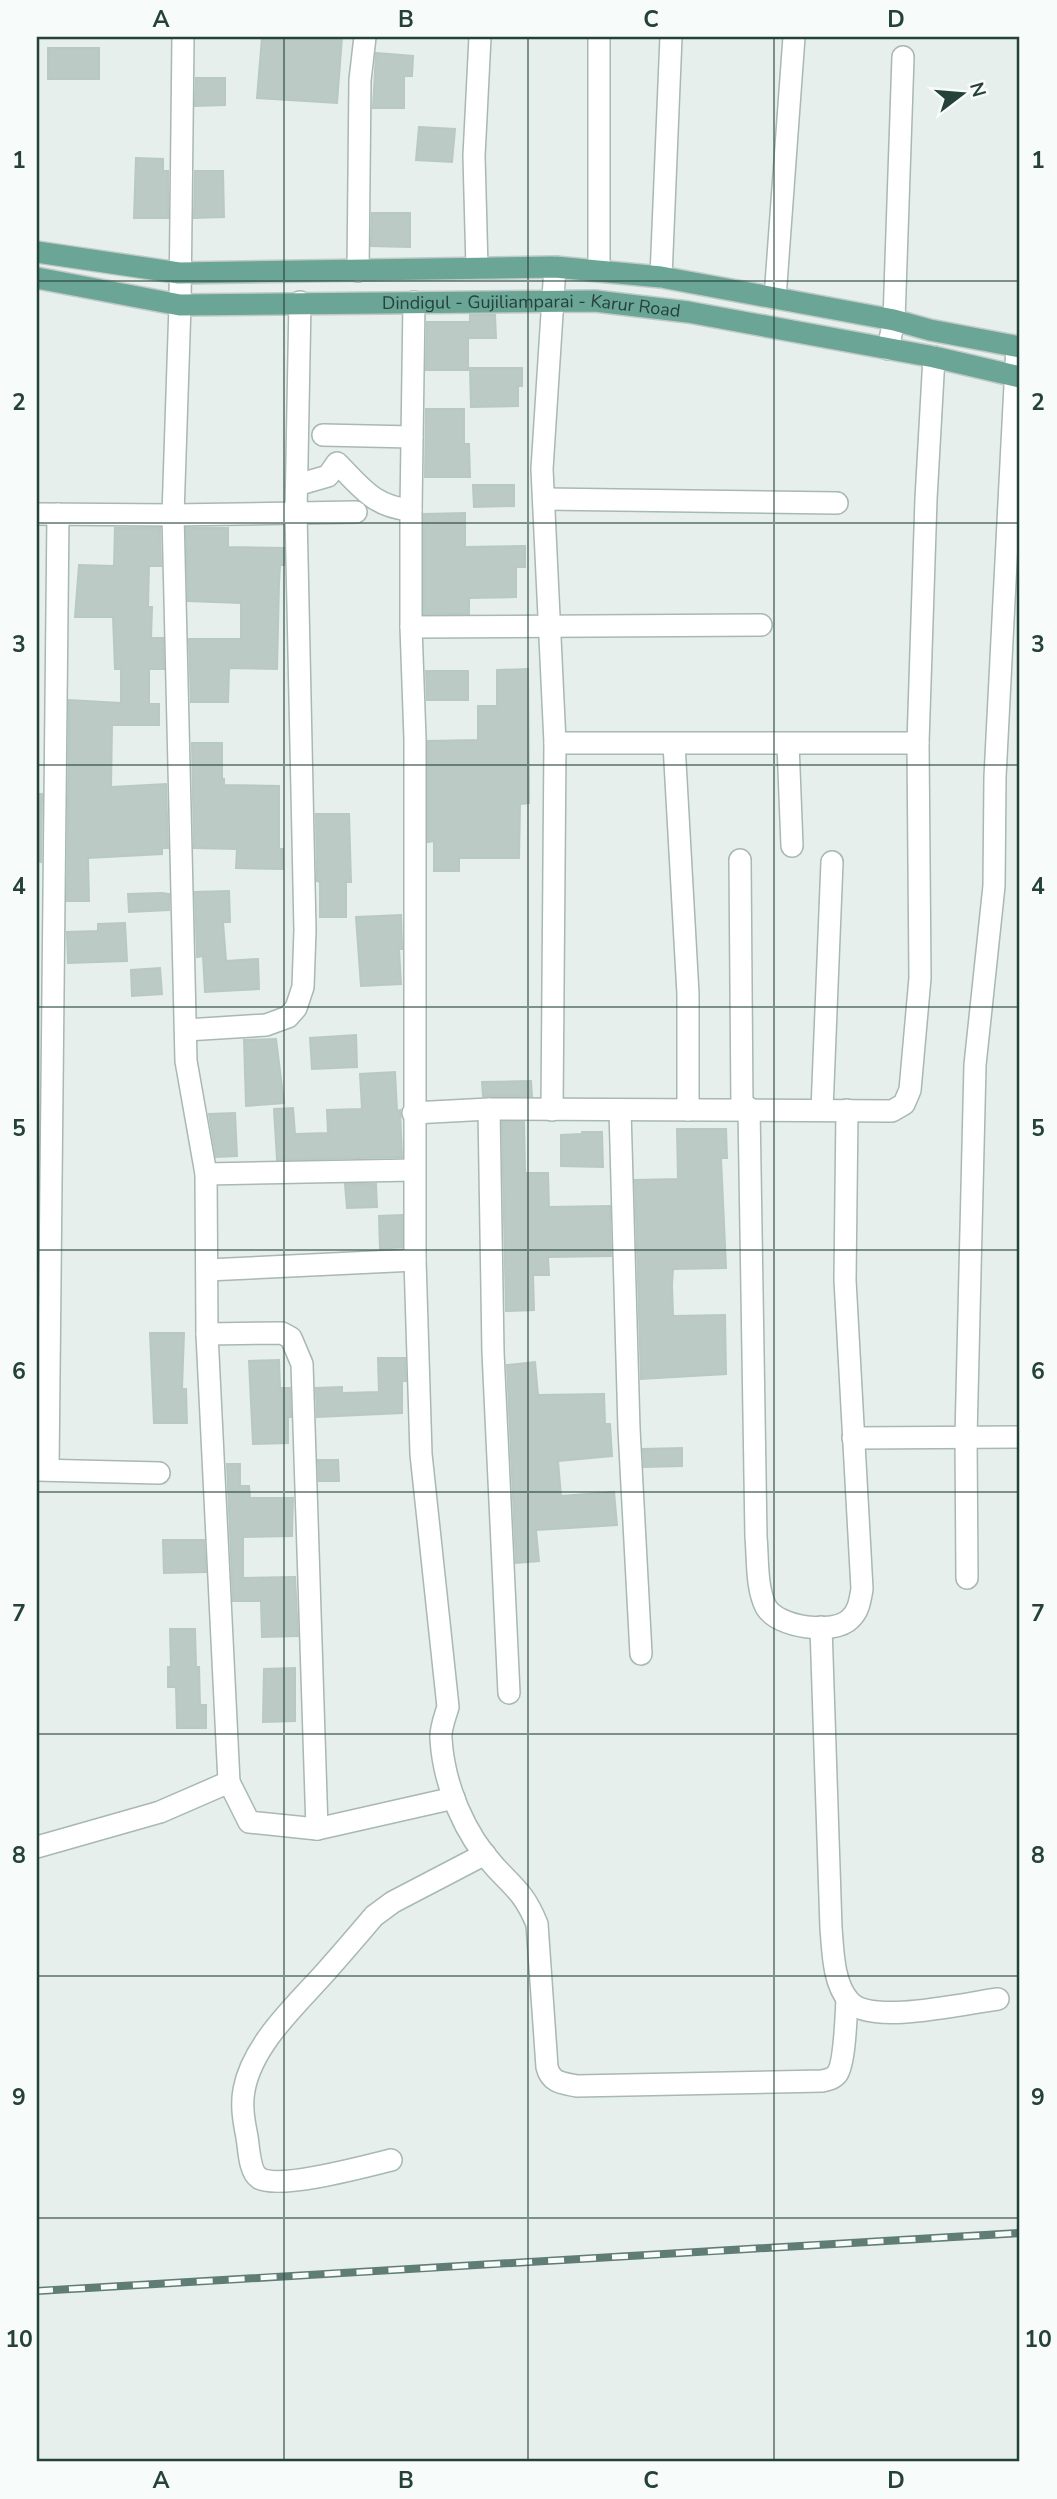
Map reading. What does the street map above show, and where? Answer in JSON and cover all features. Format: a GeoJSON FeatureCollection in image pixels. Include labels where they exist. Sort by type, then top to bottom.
{"type":"FeatureCollection","features":[{"type":"Feature","properties":{"kind":"main road","name":"Dindigul - Gujiliamparai - Karur Road"},"geometry":{"type":"LineString","coordinates":[[37,252],[179,273],[555,267],[598,270],[661,277],[1018,346]]}},
{"type":"Feature","properties":{"kind":"main road","name":"Dindigul - Gujiliamparai - Karur Road"},"geometry":{"type":"LineString","coordinates":[[37,278],[180,304],[595,301],[688,312],[934,357],[1018,376]]}},
{"type":"Feature","properties":{"kind":"street"},"geometry":{"type":"LineString","coordinates":[[183,37],[180,304],[173,515],[186,1062],[206,1174],[207,1334],[229,1783],[249,1822],[317,1829],[454,1798]]}},
{"type":"Feature","properties":{"kind":"street"},"geometry":{"type":"LineString","coordinates":[[358,271],[360,80],[365,37]]}},
{"type":"Feature","properties":{"kind":"street"},"geometry":{"type":"LineString","coordinates":[[477,268],[474,156],[480,37]]}},
{"type":"Feature","properties":{"kind":"street"},"geometry":{"type":"LineString","coordinates":[[598,270],[599,37]]}},
{"type":"Feature","properties":{"kind":"street"},"geometry":{"type":"LineString","coordinates":[[661,277],[671,37]]}},
{"type":"Feature","properties":{"kind":"street"},"geometry":{"type":"LineString","coordinates":[[775,298],[794,37]]}},
{"type":"Feature","properties":{"kind":"street"},"geometry":{"type":"LineString","coordinates":[[888,349],[894,320],[902,57]]}},
{"type":"Feature","properties":{"kind":"street"},"geometry":{"type":"LineString","coordinates":[[552,1110],[555,743],[542,469],[555,267]]}},
{"type":"Feature","properties":{"kind":"street"},"geometry":{"type":"LineString","coordinates":[[186,1030],[266,1025],[288,1017],[296,1008],[303,987],[305,930],[296,513],[300,302]]}},
{"type":"Feature","properties":{"kind":"street"},"geometry":{"type":"LineString","coordinates":[[414,302],[411,626],[415,739],[415,1260],[421,1454],[448,1707],[440,1736],[454,1798],[468,1830],[485,1854],[528,1902],[537,1924],[547,2067],[550,2076],[557,2082],[577,2086],[822,2081],[837,2073],[841,2063],[847,2000],[834,1960],[831,1928],[821,1628]]}},
{"type":"Feature","properties":{"kind":"street"},"geometry":{"type":"LineString","coordinates":[[967,1578],[966,1437],[975,1065],[994,886],[995,777],[1018,346]]}},
{"type":"Feature","properties":{"kind":"street"},"geometry":{"type":"LineString","coordinates":[[413,1112],[745,1108],[892,1111],[904,1104],[910,1090],[920,978],[918,743],[926,499],[934,357]]}},
{"type":"Feature","properties":{"kind":"street"},"geometry":{"type":"LineString","coordinates":[[298,386],[337,463],[372,498],[391,508],[411,510]]}},
{"type":"Feature","properties":{"kind":"street"},"geometry":{"type":"LineString","coordinates":[[323,435],[412,437]]}},
{"type":"Feature","properties":{"kind":"street"},"geometry":{"type":"LineString","coordinates":[[297,485],[328,476],[337,463]]}},
{"type":"Feature","properties":{"kind":"street"},"geometry":{"type":"LineString","coordinates":[[545,499],[837,503]]}},
{"type":"Feature","properties":{"kind":"street"},"geometry":{"type":"LineString","coordinates":[[159,1473],[42,1470],[47,514],[356,512]]}},
{"type":"Feature","properties":{"kind":"street"},"geometry":{"type":"LineString","coordinates":[[411,626],[761,625]]}},
{"type":"Feature","properties":{"kind":"street"},"geometry":{"type":"LineString","coordinates":[[555,743],[918,743]]}},
{"type":"Feature","properties":{"kind":"street"},"geometry":{"type":"LineString","coordinates":[[674,744],[688,994],[688,1110]]}},
{"type":"Feature","properties":{"kind":"street"},"geometry":{"type":"LineString","coordinates":[[788,744],[792,846]]}},
{"type":"Feature","properties":{"kind":"street"},"geometry":{"type":"LineString","coordinates":[[740,860],[756,1537],[761,1588],[766,1607],[778,1620],[821,1628],[843,1625],[852,1618],[861,1597],[845,1280],[847,1110]]}},
{"type":"Feature","properties":{"kind":"street"},"geometry":{"type":"LineString","coordinates":[[822,1110],[832,862]]}},
{"type":"Feature","properties":{"kind":"street"},"geometry":{"type":"LineString","coordinates":[[489,1109],[493,1352],[509,1693]]}},
{"type":"Feature","properties":{"kind":"street"},"geometry":{"type":"LineString","coordinates":[[620,1110],[629,1429],[641,1654]]}},
{"type":"Feature","properties":{"kind":"street"},"geometry":{"type":"LineString","coordinates":[[206,1174],[414,1170]]}},
{"type":"Feature","properties":{"kind":"street"},"geometry":{"type":"LineString","coordinates":[[207,1270],[415,1260]]}},
{"type":"Feature","properties":{"kind":"street"},"geometry":{"type":"LineString","coordinates":[[207,1334],[282,1333],[291,1338],[302,1364],[317,1829]]}},
{"type":"Feature","properties":{"kind":"street"},"geometry":{"type":"LineString","coordinates":[[853,1437],[1020,1437]]}},
{"type":"Feature","properties":{"kind":"street"},"geometry":{"type":"LineString","coordinates":[[37,1847],[160,1812],[229,1783]]}},
{"type":"Feature","properties":{"kind":"street"},"geometry":{"type":"LineString","coordinates":[[391,2160],[302,2179],[259,2178],[253,2167],[245,2127],[244,2089],[254,2063],[276,2026],[374,1916],[393,1902],[485,1854]]}},
{"type":"Feature","properties":{"kind":"street"},"geometry":{"type":"LineString","coordinates":[[847,2000],[856,2008],[881,2014],[998,1999]]}},
{"type":"Feature","properties":{"kind":"building"},"geometry":{"type":"Polygon","coordinates":[[[262,37],[342,37],[337,103],[257,98],[262,37]]]}},
{"type":"Feature","properties":{"kind":"building"},"geometry":{"type":"Polygon","coordinates":[[[48,48],[99,48],[99,79],[48,79],[48,48]]]}},
{"type":"Feature","properties":{"kind":"building"},"geometry":{"type":"Polygon","coordinates":[[[376,53],[413,56],[412,76],[404,76],[404,108],[373,108],[376,53]]]}},
{"type":"Feature","properties":{"kind":"building"},"geometry":{"type":"Polygon","coordinates":[[[196,78],[225,78],[225,105],[195,106],[196,78]]]}},
{"type":"Feature","properties":{"kind":"building"},"geometry":{"type":"Polygon","coordinates":[[[419,127],[455,129],[452,162],[416,160],[419,127]]]}},
{"type":"Feature","properties":{"kind":"building"},"geometry":{"type":"Polygon","coordinates":[[[136,158],[163,159],[163,171],[168,171],[168,218],[134,218],[136,158]]]}},
{"type":"Feature","properties":{"kind":"building"},"geometry":{"type":"Polygon","coordinates":[[[195,171],[223,171],[224,217],[194,218],[195,171]]]}},
{"type":"Feature","properties":{"kind":"building"},"geometry":{"type":"Polygon","coordinates":[[[372,213],[410,213],[410,247],[371,246],[372,213]]]}},
{"type":"Feature","properties":{"kind":"building"},"geometry":{"type":"Polygon","coordinates":[[[470,315],[495,315],[496,338],[468,338],[468,370],[426,370],[427,322],[470,322],[470,315]]]}},
{"type":"Feature","properties":{"kind":"building"},"geometry":{"type":"Polygon","coordinates":[[[470,368],[522,368],[518,406],[471,407],[470,368]]]}},
{"type":"Feature","properties":{"kind":"building"},"geometry":{"type":"Polygon","coordinates":[[[426,409],[464,409],[464,444],[469,444],[470,477],[425,477],[426,409]]]}},
{"type":"Feature","properties":{"kind":"building"},"geometry":{"type":"Polygon","coordinates":[[[473,485],[514,485],[514,506],[474,507],[473,485]]]}},
{"type":"Feature","properties":{"kind":"building"},"geometry":{"type":"Polygon","coordinates":[[[465,513],[465,547],[525,546],[525,567],[516,567],[516,597],[469,598],[469,614],[424,614],[424,514],[465,513]]]}},
{"type":"Feature","properties":{"kind":"building"},"geometry":{"type":"Polygon","coordinates":[[[115,528],[160,528],[161,566],[149,566],[148,607],[152,607],[151,638],[163,638],[164,669],[149,669],[149,704],[159,704],[159,725],[112,725],[111,787],[166,784],[168,848],[162,848],[162,854],[88,858],[89,901],[67,901],[69,700],[121,703],[121,669],[115,669],[113,617],[75,617],[79,565],[114,566],[115,528]]]}},
{"type":"Feature","properties":{"kind":"building"},"geometry":{"type":"Polygon","coordinates":[[[186,528],[228,528],[228,547],[284,548],[284,565],[280,565],[277,669],[229,668],[228,702],[191,702],[189,639],[241,639],[241,603],[188,601],[186,528]]]}},
{"type":"Feature","properties":{"kind":"building"},"geometry":{"type":"Polygon","coordinates":[[[528,669],[529,803],[520,804],[519,858],[459,858],[459,871],[434,871],[434,841],[428,842],[428,741],[478,740],[478,706],[497,706],[497,670],[528,669]]]}},
{"type":"Feature","properties":{"kind":"building"},"geometry":{"type":"Polygon","coordinates":[[[426,671],[468,671],[468,700],[427,700],[426,671]]]}},
{"type":"Feature","properties":{"kind":"building"},"geometry":{"type":"Polygon","coordinates":[[[192,743],[222,743],[224,785],[279,786],[279,849],[283,849],[283,869],[236,868],[237,849],[194,848],[192,743]]]}},
{"type":"Feature","properties":{"kind":"building"},"geometry":{"type":"Polygon","coordinates":[[[37,794],[42,794],[41,862],[37,861],[37,794]]]}},
{"type":"Feature","properties":{"kind":"building"},"geometry":{"type":"Polygon","coordinates":[[[316,814],[349,814],[351,882],[346,882],[346,917],[320,917],[316,814]]]}},
{"type":"Feature","properties":{"kind":"building"},"geometry":{"type":"Polygon","coordinates":[[[229,891],[230,922],[223,922],[226,961],[258,959],[259,989],[205,992],[203,956],[197,957],[195,892],[229,891]]]}},
{"type":"Feature","properties":{"kind":"building"},"geometry":{"type":"Polygon","coordinates":[[[128,894],[169,894],[169,910],[129,912],[128,894]]]}},
{"type":"Feature","properties":{"kind":"building"},"geometry":{"type":"Polygon","coordinates":[[[401,915],[401,984],[361,986],[356,917],[401,915]]]}},
{"type":"Feature","properties":{"kind":"building"},"geometry":{"type":"Polygon","coordinates":[[[125,923],[127,961],[68,963],[67,932],[98,931],[98,924],[125,923]]]}},
{"type":"Feature","properties":{"kind":"building"},"geometry":{"type":"Polygon","coordinates":[[[160,968],[162,994],[132,996],[131,970],[160,968]]]}},
{"type":"Feature","properties":{"kind":"building"},"geometry":{"type":"Polygon","coordinates":[[[356,1035],[357,1067],[312,1069],[310,1038],[356,1035]]]}},
{"type":"Feature","properties":{"kind":"building"},"geometry":{"type":"Polygon","coordinates":[[[276,1039],[284,1103],[246,1106],[244,1040],[276,1039]]]}},
{"type":"Feature","properties":{"kind":"building"},"geometry":{"type":"Polygon","coordinates":[[[395,1072],[402,1157],[277,1160],[274,1109],[293,1108],[295,1134],[328,1133],[327,1110],[362,1109],[360,1074],[395,1072]]]}},
{"type":"Feature","properties":{"kind":"building"},"geometry":{"type":"Polygon","coordinates":[[[531,1081],[532,1096],[483,1096],[482,1082],[531,1081]]]}},
{"type":"Feature","properties":{"kind":"building"},"geometry":{"type":"Polygon","coordinates":[[[235,1113],[237,1156],[216,1157],[209,1114],[235,1113]]]}},
{"type":"Feature","properties":{"kind":"building"},"geometry":{"type":"Polygon","coordinates":[[[502,1122],[524,1122],[525,1173],[548,1173],[549,1207],[610,1206],[611,1256],[548,1257],[549,1275],[533,1275],[534,1310],[506,1311],[502,1122]]]}},
{"type":"Feature","properties":{"kind":"building"},"geometry":{"type":"Polygon","coordinates":[[[677,1129],[726,1129],[727,1158],[721,1158],[726,1268],[673,1269],[672,1285],[673,1316],[725,1315],[726,1374],[641,1379],[635,1180],[678,1179],[677,1129]]]}},
{"type":"Feature","properties":{"kind":"building"},"geometry":{"type":"Polygon","coordinates":[[[602,1132],[603,1167],[561,1166],[561,1135],[602,1132]]]}},
{"type":"Feature","properties":{"kind":"building"},"geometry":{"type":"Polygon","coordinates":[[[345,1184],[376,1184],[377,1207],[347,1208],[345,1184]]]}},
{"type":"Feature","properties":{"kind":"building"},"geometry":{"type":"Polygon","coordinates":[[[402,1215],[402,1247],[380,1249],[379,1216],[402,1215]]]}},
{"type":"Feature","properties":{"kind":"building"},"geometry":{"type":"Polygon","coordinates":[[[150,1333],[184,1333],[182,1389],[186,1389],[187,1423],[154,1423],[150,1333]]]}},
{"type":"Feature","properties":{"kind":"building"},"geometry":{"type":"Polygon","coordinates":[[[378,1358],[405,1358],[406,1381],[402,1381],[402,1413],[317,1417],[316,1388],[342,1387],[342,1393],[379,1392],[378,1358]]]}},
{"type":"Feature","properties":{"kind":"building"},"geometry":{"type":"Polygon","coordinates":[[[279,1360],[280,1388],[290,1388],[288,1443],[253,1444],[249,1361],[279,1360]]]}},
{"type":"Feature","properties":{"kind":"building"},"geometry":{"type":"Polygon","coordinates":[[[535,1362],[538,1395],[604,1394],[605,1424],[610,1424],[612,1456],[558,1461],[561,1496],[614,1492],[617,1525],[536,1530],[539,1561],[516,1563],[507,1365],[535,1362]]]}},
{"type":"Feature","properties":{"kind":"building"},"geometry":{"type":"Polygon","coordinates":[[[682,1448],[682,1466],[644,1467],[643,1449],[682,1448]]]}},
{"type":"Feature","properties":{"kind":"building"},"geometry":{"type":"Polygon","coordinates":[[[318,1460],[338,1460],[339,1481],[319,1481],[318,1460]]]}},
{"type":"Feature","properties":{"kind":"building"},"geometry":{"type":"Polygon","coordinates":[[[227,1464],[240,1464],[240,1486],[249,1486],[250,1498],[293,1498],[292,1536],[243,1537],[243,1578],[295,1577],[298,1636],[262,1637],[261,1601],[233,1601],[227,1464]]]}},
{"type":"Feature","properties":{"kind":"building"},"geometry":{"type":"Polygon","coordinates":[[[163,1540],[204,1540],[206,1572],[164,1573],[163,1540]]]}},
{"type":"Feature","properties":{"kind":"building"},"geometry":{"type":"Polygon","coordinates":[[[170,1629],[195,1629],[200,1705],[206,1705],[206,1728],[177,1728],[176,1687],[168,1687],[168,1667],[171,1667],[170,1629]]]}},
{"type":"Feature","properties":{"kind":"building"},"geometry":{"type":"Polygon","coordinates":[[[295,1668],[295,1721],[263,1722],[264,1669],[295,1668]]]}},
{"type":"Feature","properties":{"kind":"railway"},"geometry":{"type":"LineString","coordinates":[[37,2291],[1020,2233]]}}]}
